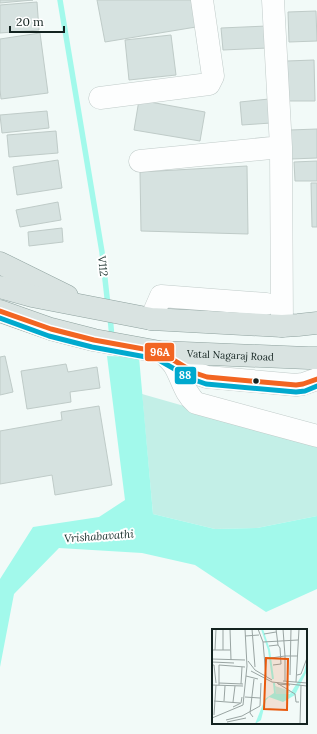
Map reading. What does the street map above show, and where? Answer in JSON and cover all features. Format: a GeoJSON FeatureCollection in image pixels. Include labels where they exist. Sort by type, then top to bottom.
{"type":"FeatureCollection","features":[{"type":"Feature","properties":{"kind":"main road"},"geometry":{"type":"LineString","coordinates":[[0,263],[90,307]]}},
{"type":"Feature","properties":{"kind":"main road"},"geometry":{"type":"LineString","coordinates":[[0,286],[32,296],[147,318],[282,326],[317,323]]}},
{"type":"Feature","properties":{"kind":"main road"},"geometry":{"type":"LineString","coordinates":[[0,312],[51,329]]}},
{"type":"Feature","properties":{"kind":"main road"},"geometry":{"type":"LineString","coordinates":[[0,323],[51,329]]}},
{"type":"Feature","properties":{"kind":"main road","name":"Vatal Nagaraj Road"},"geometry":{"type":"LineString","coordinates":[[51,329],[94,340],[162,353],[317,358]]}},
{"type":"Feature","properties":{"kind":"street"},"geometry":{"type":"LineString","coordinates":[[100,98],[209,84],[213,76],[202,0]]}},
{"type":"Feature","properties":{"kind":"street"},"geometry":{"type":"LineString","coordinates":[[273,0],[281,147],[282,326]]}},
{"type":"Feature","properties":{"kind":"street"},"geometry":{"type":"LineString","coordinates":[[140,161],[281,147]]}},
{"type":"Feature","properties":{"kind":"street"},"geometry":{"type":"LineString","coordinates":[[147,318],[161,296],[266,304]]}},
{"type":"Feature","properties":{"kind":"street"},"geometry":{"type":"LineString","coordinates":[[162,353],[195,373],[207,377],[296,385],[317,379]]}},
{"type":"Feature","properties":{"kind":"street"},"geometry":{"type":"LineString","coordinates":[[162,353],[174,365],[187,394],[196,403],[317,436]]}},
{"type":"Feature","properties":{"kind":"shaded area"},"geometry":{"type":"Polygon","coordinates":[[[142,394],[317,444],[317,516],[257,528],[215,529],[153,514],[142,394]]]}},
{"type":"Feature","properties":{"kind":"water","name":"Vrishabavathi"},"geometry":{"type":"Polygon","coordinates":[[[107,356],[139,357],[153,514],[215,529],[257,528],[317,516],[317,589],[266,612],[195,565],[142,553],[59,548],[14,594],[0,667],[0,579],[33,527],[99,517],[125,500],[107,356]]]}},
{"type":"Feature","properties":{"kind":"building"},"geometry":{"type":"Polygon","coordinates":[[[0,0],[33,0],[0,3],[0,0]]]}},
{"type":"Feature","properties":{"kind":"building"},"geometry":{"type":"Polygon","coordinates":[[[97,0],[197,0],[202,26],[105,42],[97,0]]]}},
{"type":"Feature","properties":{"kind":"building"},"geometry":{"type":"Polygon","coordinates":[[[37,2],[39,30],[0,33],[0,5],[37,2]]]}},
{"type":"Feature","properties":{"kind":"building"},"geometry":{"type":"Polygon","coordinates":[[[316,11],[317,41],[289,42],[288,12],[316,11]]]}},
{"type":"Feature","properties":{"kind":"building"},"geometry":{"type":"Polygon","coordinates":[[[267,26],[268,48],[223,50],[221,28],[267,26]]]}},
{"type":"Feature","properties":{"kind":"building"},"geometry":{"type":"Polygon","coordinates":[[[40,33],[48,93],[1,99],[0,39],[40,33]]]}},
{"type":"Feature","properties":{"kind":"building"},"geometry":{"type":"Polygon","coordinates":[[[171,35],[176,75],[129,80],[125,40],[171,35]]]}},
{"type":"Feature","properties":{"kind":"building"},"geometry":{"type":"Polygon","coordinates":[[[314,60],[315,101],[289,101],[287,61],[314,60]]]}},
{"type":"Feature","properties":{"kind":"building"},"geometry":{"type":"Polygon","coordinates":[[[269,99],[271,123],[242,125],[240,102],[269,99]]]}},
{"type":"Feature","properties":{"kind":"building"},"geometry":{"type":"Polygon","coordinates":[[[139,100],[205,112],[200,141],[134,130],[139,100]]]}},
{"type":"Feature","properties":{"kind":"building"},"geometry":{"type":"Polygon","coordinates":[[[47,111],[49,128],[2,133],[0,115],[47,111]]]}},
{"type":"Feature","properties":{"kind":"building"},"geometry":{"type":"Polygon","coordinates":[[[317,129],[317,158],[291,159],[290,130],[317,129]]]}},
{"type":"Feature","properties":{"kind":"building"},"geometry":{"type":"Polygon","coordinates":[[[56,131],[58,153],[9,157],[7,135],[56,131]]]}},
{"type":"Feature","properties":{"kind":"building"},"geometry":{"type":"Polygon","coordinates":[[[58,160],[62,188],[17,195],[13,167],[58,160]]]}},
{"type":"Feature","properties":{"kind":"building"},"geometry":{"type":"Polygon","coordinates":[[[317,161],[317,181],[295,181],[294,162],[317,161]]]}},
{"type":"Feature","properties":{"kind":"building"},"geometry":{"type":"Polygon","coordinates":[[[247,166],[248,234],[141,231],[140,172],[247,166]]]}},
{"type":"Feature","properties":{"kind":"building"},"geometry":{"type":"Polygon","coordinates":[[[311,183],[317,183],[317,227],[312,227],[311,183]]]}},
{"type":"Feature","properties":{"kind":"building"},"geometry":{"type":"Polygon","coordinates":[[[58,202],[61,220],[20,227],[16,210],[58,202]]]}},
{"type":"Feature","properties":{"kind":"building"},"geometry":{"type":"Polygon","coordinates":[[[62,228],[63,242],[29,246],[28,232],[62,228]]]}},
{"type":"Feature","properties":{"kind":"building"},"geometry":{"type":"Polygon","coordinates":[[[5,356],[13,392],[0,395],[0,357],[5,356]]]}},
{"type":"Feature","properties":{"kind":"building"},"geometry":{"type":"Polygon","coordinates":[[[66,364],[68,372],[97,367],[100,388],[70,392],[71,402],[27,409],[21,371],[66,364]]]}},
{"type":"Feature","properties":{"kind":"building"},"geometry":{"type":"Polygon","coordinates":[[[99,406],[112,485],[55,495],[52,475],[0,484],[0,431],[62,420],[61,412],[99,406]]]}},
{"type":"Feature","properties":{"kind":"waterway","name":"V112"},"geometry":{"type":"LineString","coordinates":[[60,0],[102,252],[108,306]]}},
{"type":"Feature","properties":{"kind":"waterway","name":"V112"},"geometry":{"type":"LineString","coordinates":[[110,316],[112,338]]}},
{"type":"Feature","properties":{"kind":"transit line","name":"96A"},"geometry":{"type":"LineString","coordinates":[[0,311],[51,329],[94,340],[160,352],[195,373],[207,377],[296,385],[317,379]]}},
{"type":"Feature","properties":{"kind":"transit line","name":"88"},"geometry":{"type":"LineString","coordinates":[[0,318],[49,336],[92,347],[157,359],[192,379],[206,384],[296,392],[305,391],[317,386]]}}]}
